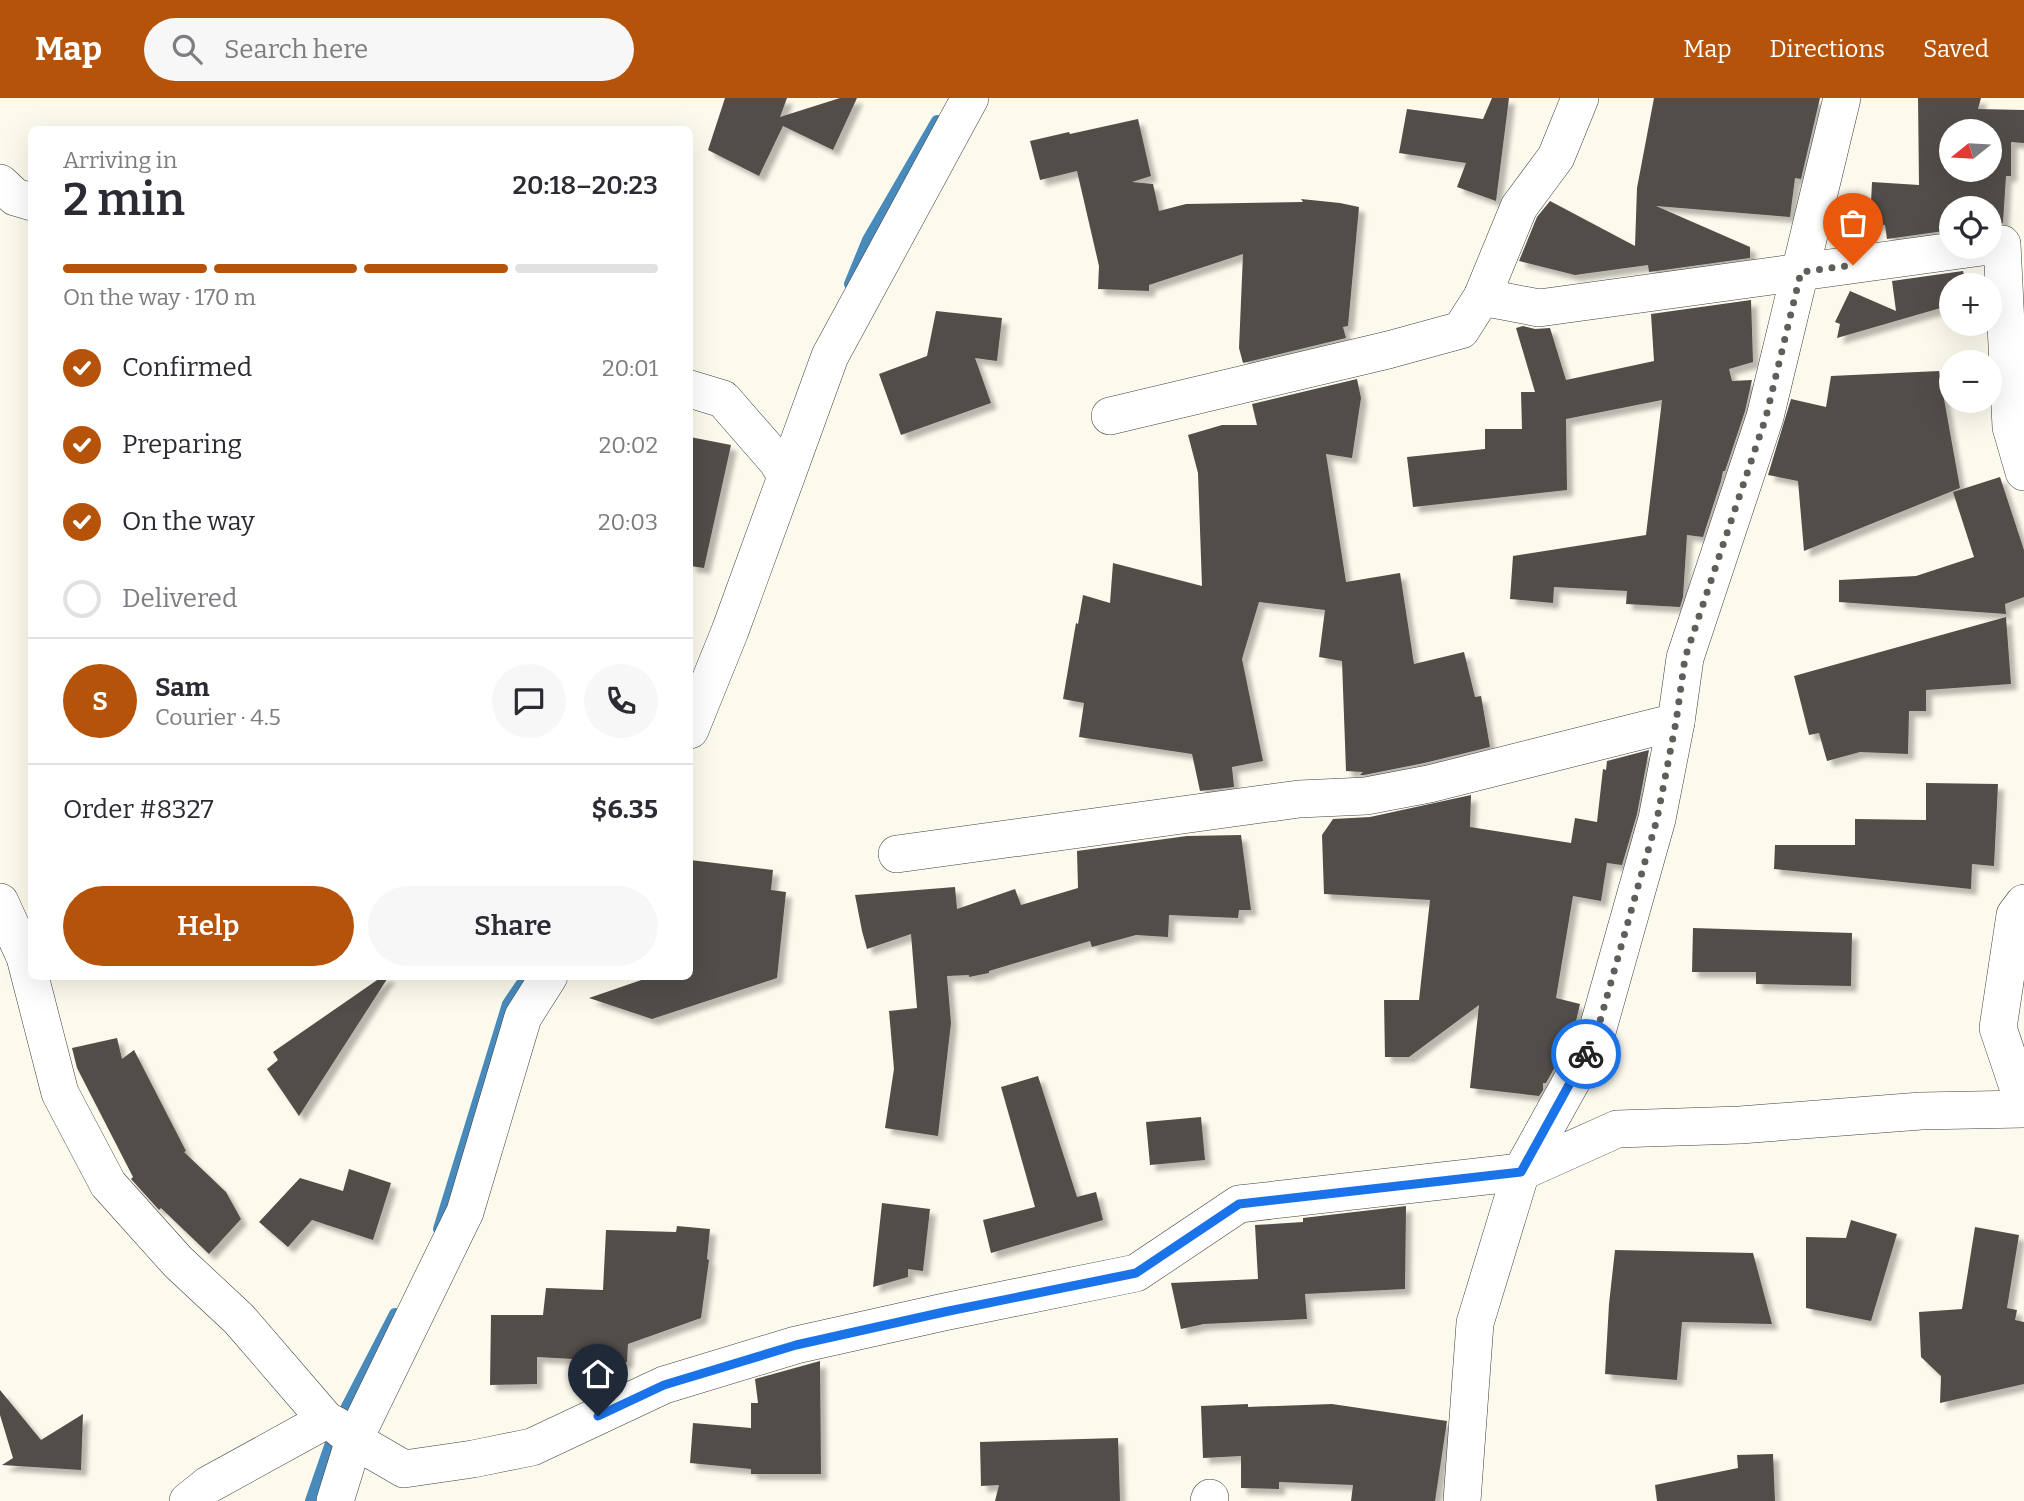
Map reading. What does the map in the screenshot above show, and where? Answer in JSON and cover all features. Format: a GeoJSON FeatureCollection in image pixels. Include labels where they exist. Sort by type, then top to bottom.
{"type":"FeatureCollection","features":[{"type":"Feature","properties":{"kind":"street"},"geometry":{"type":"LineString","coordinates":[[693,723],[730,631],[831,356],[970,98]]}},
{"type":"Feature","properties":{"kind":"street"},"geometry":{"type":"LineString","coordinates":[[1110,416],[1461,330],[1482,296],[1519,207],[1556,157],[1580,98]]}},
{"type":"Feature","properties":{"kind":"street"},"geometry":{"type":"LineString","coordinates":[[1462,1501],[1475,1323],[1521,1172],[1595,1039],[1657,819],[1685,658],[1766,417],[1842,98]]}},
{"type":"Feature","properties":{"kind":"street"},"geometry":{"type":"LineString","coordinates":[[0,183],[15,197],[28,201]]}},
{"type":"Feature","properties":{"kind":"street"},"geometry":{"type":"LineString","coordinates":[[1482,296],[1539,308],[1939,252]]}},
{"type":"Feature","properties":{"kind":"street"},"geometry":{"type":"LineString","coordinates":[[2000,259],[2011,427],[2024,472]]}},
{"type":"Feature","properties":{"kind":"street"},"geometry":{"type":"LineString","coordinates":[[693,390],[723,398],[777,461],[786,476]]}},
{"type":"Feature","properties":{"kind":"street"},"geometry":{"type":"LineString","coordinates":[[897,854],[1299,799],[1366,796],[1429,784],[1676,722]]}},
{"type":"Feature","properties":{"kind":"street"},"geometry":{"type":"LineString","coordinates":[[0,902],[28,955]]}},
{"type":"Feature","properties":{"kind":"street"},"geometry":{"type":"LineString","coordinates":[[34,980],[60,1093],[108,1184],[178,1262],[239,1319],[340,1430],[404,1469],[531,1447],[664,1385],[796,1345],[1136,1273],[1239,1204],[1521,1172],[1617,1129],[1740,1125],[1921,1111],[2024,1107],[1998,1028],[2015,915],[2024,903]]}},
{"type":"Feature","properties":{"kind":"street"},"geometry":{"type":"LineString","coordinates":[[335,1501],[340,1430],[465,1212],[523,1017],[546,980]]}},
{"type":"Feature","properties":{"kind":"street"},"geometry":{"type":"LineString","coordinates":[[188,1501],[208,1485],[340,1430]]}},
{"type":"Feature","properties":{"kind":"building"},"geometry":{"type":"Polygon","coordinates":[[[725,98],[787,98],[780,117],[840,98],[857,98],[833,150],[783,126],[759,176],[708,150],[725,98]]]}},
{"type":"Feature","properties":{"kind":"building"},"geometry":{"type":"Polygon","coordinates":[[[1492,98],[1509,98],[1496,201],[1457,187],[1466,163],[1399,153],[1407,109],[1483,119],[1492,98]]]}},
{"type":"Feature","properties":{"kind":"building"},"geometry":{"type":"Polygon","coordinates":[[[1654,98],[1820,98],[1801,179],[1795,178],[1790,217],[1656,206],[1750,247],[1750,258],[1649,272],[1648,265],[1575,275],[1519,261],[1537,217],[1550,201],[1635,246],[1637,188],[1654,98]]]}},
{"type":"Feature","properties":{"kind":"building"},"geometry":{"type":"Polygon","coordinates":[[[1918,98],[1981,98],[1978,109],[2024,110],[2024,143],[2011,142],[2011,176],[2006,176],[2003,223],[2002,196],[1939,196],[1939,232],[1887,239],[1885,225],[1870,223],[1872,182],[1919,185],[1918,98]]]}},
{"type":"Feature","properties":{"kind":"building"},"geometry":{"type":"Polygon","coordinates":[[[1138,119],[1151,176],[1132,182],[1153,184],[1159,211],[1186,204],[1303,202],[1301,199],[1359,207],[1348,326],[1343,327],[1346,338],[1243,363],[1239,348],[1243,254],[1149,285],[1149,291],[1098,289],[1099,266],[1077,171],[1040,180],[1030,141],[1138,119]]]}},
{"type":"Feature","properties":{"kind":"building"},"geometry":{"type":"Polygon","coordinates":[[[1939,274],[1939,308],[1837,338],[1840,324],[1835,322],[1850,291],[1896,311],[1892,281],[1939,274]]]}},
{"type":"Feature","properties":{"kind":"building"},"geometry":{"type":"Polygon","coordinates":[[[1751,300],[1753,362],[1729,369],[1732,381],[1752,380],[1745,411],[1703,537],[1687,535],[1680,607],[1626,604],[1627,591],[1554,587],[1553,603],[1510,599],[1513,556],[1646,535],[1662,400],[1566,419],[1567,490],[1413,507],[1407,457],[1485,449],[1485,429],[1522,429],[1521,392],[1535,392],[1516,328],[1550,328],[1566,380],[1654,361],[1651,314],[1751,300]]]}},
{"type":"Feature","properties":{"kind":"building"},"geometry":{"type":"Polygon","coordinates":[[[936,311],[1002,318],[997,361],[975,358],[991,403],[901,435],[879,374],[927,356],[936,311]]]}},
{"type":"Feature","properties":{"kind":"building"},"geometry":{"type":"Polygon","coordinates":[[[1939,371],[1939,413],[1947,413],[1960,488],[1804,551],[1798,481],[1768,475],[1791,399],[1826,407],[1831,376],[1939,371]]]}},
{"type":"Feature","properties":{"kind":"building"},"geometry":{"type":"Polygon","coordinates":[[[1357,379],[1361,398],[1352,458],[1326,454],[1346,582],[1400,573],[1414,664],[1464,652],[1475,697],[1481,696],[1490,747],[1364,775],[1360,775],[1363,772],[1346,771],[1342,661],[1319,657],[1325,610],[1259,602],[1242,659],[1263,761],[1232,767],[1234,787],[1200,791],[1192,754],[1079,737],[1084,703],[1063,699],[1083,595],[1110,603],[1113,563],[1202,586],[1198,473],[1188,435],[1222,425],[1257,425],[1252,404],[1357,379]]]}},
{"type":"Feature","properties":{"kind":"building"},"geometry":{"type":"Polygon","coordinates":[[[693,438],[731,445],[704,568],[693,566],[693,438]]]}},
{"type":"Feature","properties":{"kind":"building"},"geometry":{"type":"Polygon","coordinates":[[[2000,477],[2024,550],[2024,597],[2005,604],[2006,614],[1839,602],[1839,580],[1916,576],[1974,557],[1953,492],[2000,477]]]}},
{"type":"Feature","properties":{"kind":"building"},"geometry":{"type":"Polygon","coordinates":[[[2006,617],[2011,684],[1926,690],[1926,711],[1909,711],[1908,754],[1860,752],[1827,761],[1819,733],[1809,735],[1794,676],[2006,617]]]}},
{"type":"Feature","properties":{"kind":"building"},"geometry":{"type":"Polygon","coordinates":[[[1649,750],[1637,814],[1622,865],[1607,863],[1601,901],[1573,896],[1556,998],[1580,1004],[1573,1034],[1546,1083],[1543,1083],[1539,1096],[1470,1088],[1479,1005],[1409,1057],[1385,1057],[1384,1000],[1419,1000],[1430,900],[1324,894],[1322,835],[1333,819],[1370,817],[1471,795],[1470,827],[1571,843],[1575,818],[1597,822],[1603,769],[1606,770],[1607,761],[1649,750]]]}},
{"type":"Feature","properties":{"kind":"building"},"geometry":{"type":"Polygon","coordinates":[[[1926,783],[1998,784],[1994,866],[1972,864],[1971,889],[1774,869],[1775,845],[1855,845],[1855,819],[1926,820],[1926,783]]]}},
{"type":"Feature","properties":{"kind":"building"},"geometry":{"type":"Polygon","coordinates":[[[1241,835],[1251,910],[1239,910],[1238,918],[1169,915],[1168,937],[1136,935],[1092,947],[1090,941],[989,973],[969,977],[947,976],[951,1023],[938,1136],[885,1128],[894,1069],[889,1011],[917,1008],[911,934],[867,949],[855,895],[955,887],[957,909],[1015,889],[1021,905],[1078,888],[1077,851],[1187,836],[1241,835]]]}},
{"type":"Feature","properties":{"kind":"building"},"geometry":{"type":"Polygon","coordinates":[[[693,860],[773,870],[771,890],[786,892],[777,978],[652,1019],[589,998],[641,980],[693,980],[693,860]]]}},
{"type":"Feature","properties":{"kind":"building"},"geometry":{"type":"Polygon","coordinates":[[[1693,928],[1852,933],[1851,986],[1756,984],[1756,972],[1692,972],[1693,928]]]}},
{"type":"Feature","properties":{"kind":"building"},"geometry":{"type":"Polygon","coordinates":[[[377,980],[386,980],[299,1116],[267,1069],[278,1060],[273,1052],[377,980]]]}},
{"type":"Feature","properties":{"kind":"building"},"geometry":{"type":"Polygon","coordinates":[[[117,1038],[122,1059],[134,1050],[186,1151],[184,1152],[226,1192],[241,1219],[209,1254],[161,1208],[159,1210],[131,1179],[133,1177],[77,1068],[72,1048],[117,1038]]]}},
{"type":"Feature","properties":{"kind":"building"},"geometry":{"type":"Polygon","coordinates":[[[1038,1076],[1077,1197],[1096,1192],[1103,1220],[991,1253],[983,1220],[1035,1207],[1001,1087],[1038,1076]]]}},
{"type":"Feature","properties":{"kind":"building"},"geometry":{"type":"Polygon","coordinates":[[[1201,1117],[1205,1160],[1150,1165],[1146,1122],[1201,1117]]]}},
{"type":"Feature","properties":{"kind":"building"},"geometry":{"type":"Polygon","coordinates":[[[349,1169],[391,1183],[373,1240],[312,1220],[288,1247],[259,1222],[300,1178],[343,1191],[349,1169]]]}},
{"type":"Feature","properties":{"kind":"building"},"geometry":{"type":"Polygon","coordinates":[[[882,1203],[930,1209],[923,1271],[908,1269],[908,1277],[873,1287],[882,1203]]]}},
{"type":"Feature","properties":{"kind":"building"},"geometry":{"type":"Polygon","coordinates":[[[1406,1206],[1405,1289],[1305,1294],[1307,1319],[1204,1324],[1181,1329],[1171,1283],[1258,1279],[1255,1225],[1303,1222],[1303,1218],[1406,1206]]]}},
{"type":"Feature","properties":{"kind":"building"},"geometry":{"type":"Polygon","coordinates":[[[1851,1220],[1897,1234],[1871,1321],[1806,1308],[1806,1237],[1846,1238],[1851,1220]]]}},
{"type":"Feature","properties":{"kind":"building"},"geometry":{"type":"Polygon","coordinates":[[[677,1226],[710,1229],[709,1260],[701,1318],[628,1344],[627,1362],[537,1357],[537,1384],[490,1385],[491,1315],[543,1315],[546,1288],[603,1290],[606,1230],[676,1232],[677,1226]]]}},
{"type":"Feature","properties":{"kind":"building"},"geometry":{"type":"Polygon","coordinates":[[[1975,1227],[2019,1235],[2007,1308],[2017,1310],[2015,1320],[2024,1322],[2024,1384],[1940,1403],[1941,1376],[1921,1357],[1919,1312],[1962,1309],[1975,1227]]]}},
{"type":"Feature","properties":{"kind":"building"},"geometry":{"type":"Polygon","coordinates":[[[1615,1250],[1753,1253],[1772,1324],[1682,1322],[1677,1380],[1605,1374],[1615,1250]]]}},
{"type":"Feature","properties":{"kind":"building"},"geometry":{"type":"Polygon","coordinates":[[[820,1361],[821,1474],[751,1474],[751,1469],[690,1463],[693,1423],[751,1428],[751,1403],[758,1403],[755,1379],[820,1361]]]}},
{"type":"Feature","properties":{"kind":"building"},"geometry":{"type":"Polygon","coordinates":[[[0,1390],[41,1440],[83,1414],[81,1470],[2,1465],[13,1458],[0,1415],[0,1390]]]}},
{"type":"Feature","properties":{"kind":"building"},"geometry":{"type":"Polygon","coordinates":[[[1248,1404],[1248,1407],[1332,1404],[1447,1421],[1435,1501],[1351,1501],[1353,1485],[1279,1482],[1279,1489],[1241,1488],[1241,1456],[1203,1458],[1201,1406],[1248,1404]]]}},
{"type":"Feature","properties":{"kind":"building"},"geometry":{"type":"Polygon","coordinates":[[[1118,1438],[1120,1501],[995,1501],[999,1485],[981,1486],[980,1442],[1118,1438]]]}},
{"type":"Feature","properties":{"kind":"building"},"geometry":{"type":"Polygon","coordinates":[[[1773,1454],[1775,1501],[1657,1501],[1655,1485],[1738,1468],[1737,1455],[1773,1454]]]}},
{"type":"Feature","properties":{"kind":"waterway"},"geometry":{"type":"LineString","coordinates":[[850,284],[868,240],[937,121]]}},
{"type":"Feature","properties":{"kind":"waterway"},"geometry":{"type":"LineString","coordinates":[[439,1229],[508,1004],[524,980]]}},
{"type":"Feature","properties":{"kind":"waterway"},"geometry":{"type":"LineString","coordinates":[[311,1501],[337,1426],[395,1314]]}},
{"type":"Feature","properties":{"kind":"way so far"},"geometry":{"type":"LineString","coordinates":[[1586,1054],[1595,1039],[1657,819],[1685,658],[1766,417],[1801,272],[1853,265]]}},
{"type":"Feature","properties":{"kind":"route"},"geometry":{"type":"LineString","coordinates":[[598,1416],[664,1385],[796,1345],[1136,1273],[1239,1204],[1521,1172],[1586,1054]]}}]}
